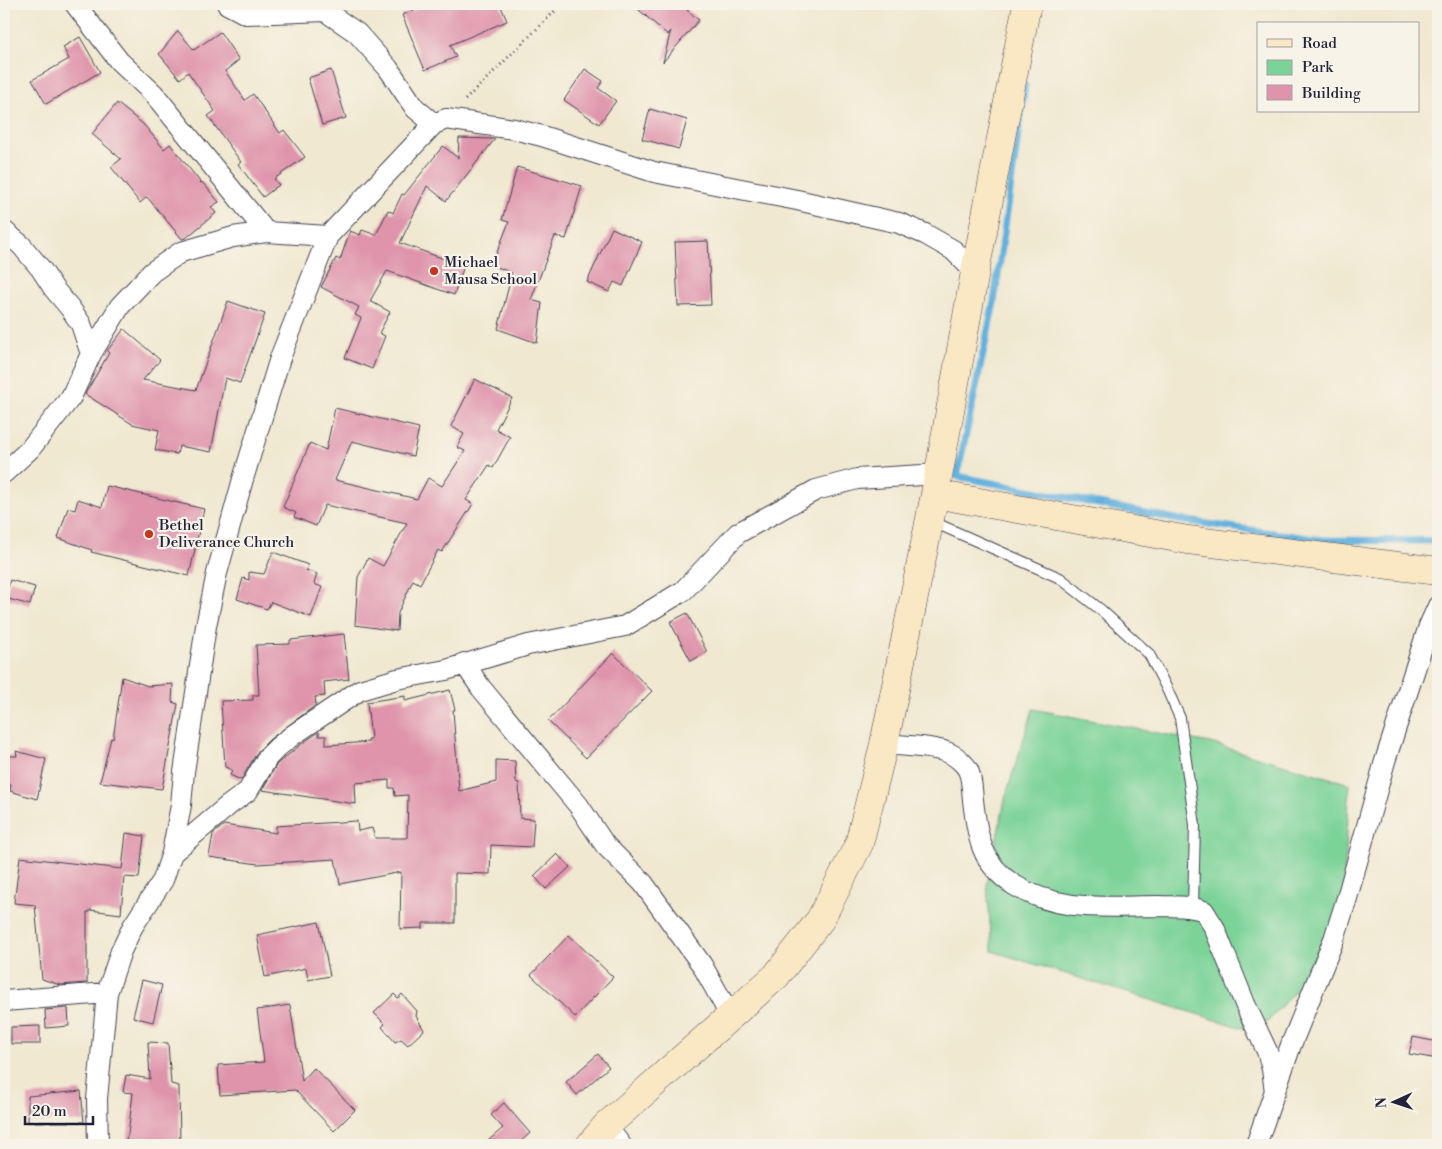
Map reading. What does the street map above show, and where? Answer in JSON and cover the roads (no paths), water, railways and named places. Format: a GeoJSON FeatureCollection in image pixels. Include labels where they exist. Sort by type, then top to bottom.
{"type":"FeatureCollection","features":[{"type":"Feature","properties":{"kind":"street"},"geometry":{"type":"LineString","coordinates":[[75,4],[119,61],[154,94],[266,232]]}},
{"type":"Feature","properties":{"kind":"street"},"geometry":{"type":"LineString","coordinates":[[227,4],[246,14],[325,11],[357,33],[388,68],[415,108],[440,121],[514,129],[542,136],[654,172],[797,200],[899,223],[925,234],[953,250],[975,272]]}},
{"type":"Feature","properties":{"kind":"street"},"geometry":{"type":"LineString","coordinates":[[605,1139],[776,976],[820,920],[859,844],[884,744],[930,520],[975,272],[1027,4]]}},
{"type":"Feature","properties":{"kind":"street"},"geometry":{"type":"LineString","coordinates":[[98,1145],[97,1099],[107,993],[121,951],[133,926],[163,880],[172,853],[181,805],[185,763],[206,626],[217,573],[242,479],[280,358],[328,236],[440,121]]}},
{"type":"Feature","properties":{"kind":"street"},"geometry":{"type":"LineString","coordinates":[[4,231],[21,245],[70,308],[81,324],[90,354]]}},
{"type":"Feature","properties":{"kind":"street"},"geometry":{"type":"LineString","coordinates":[[4,473],[30,449],[71,397],[90,354],[120,306],[152,272],[180,252],[233,237],[266,232],[328,236]]}},
{"type":"Feature","properties":{"kind":"street"},"geometry":{"type":"LineString","coordinates":[[172,853],[248,791],[268,757],[278,747],[360,690],[397,679],[446,670],[528,645],[625,626],[683,591],[738,534],[816,490],[857,479],[937,484],[1188,540],[1438,570]]}},
{"type":"Feature","properties":{"kind":"street"},"geometry":{"type":"LineString","coordinates":[[1256,1145],[1297,1029],[1334,939],[1385,760],[1429,626],[1438,606]]}},
{"type":"Feature","properties":{"kind":"street"},"geometry":{"type":"LineString","coordinates":[[464,664],[481,688],[579,806],[605,845],[643,883],[702,965],[731,1017]]}},
{"type":"Feature","properties":{"kind":"street"},"geometry":{"type":"LineString","coordinates":[[884,744],[942,750],[952,754],[964,764],[968,769],[971,781],[975,819],[982,850],[993,868],[1002,876],[1035,897],[1074,907],[1193,908],[1204,911],[1214,927],[1245,1004],[1269,1056],[1274,1092]]}},
{"type":"Feature","properties":{"kind":"street"},"geometry":{"type":"LineString","coordinates":[[4,1001],[107,993]]}},
{"type":"Feature","properties":{"kind":"lane"},"geometry":{"type":"LineString","coordinates":[[930,520],[1060,578],[1101,610],[1149,654],[1180,718],[1195,825],[1193,908]]}},
{"type":"Feature","properties":{"kind":"waterway"},"geometry":{"type":"LineString","coordinates":[[1025,86],[994,302],[957,476],[1180,520],[1322,540],[1438,541]]}},
{"type":"Feature","properties":{"kind":"place","name":"Michael Mausa School"},"geometry":{"type":"Point","coordinates":[434,271]}},
{"type":"Feature","properties":{"kind":"place","name":"Bethel Deliverance Church"},"geometry":{"type":"Point","coordinates":[149,534]}}]}
